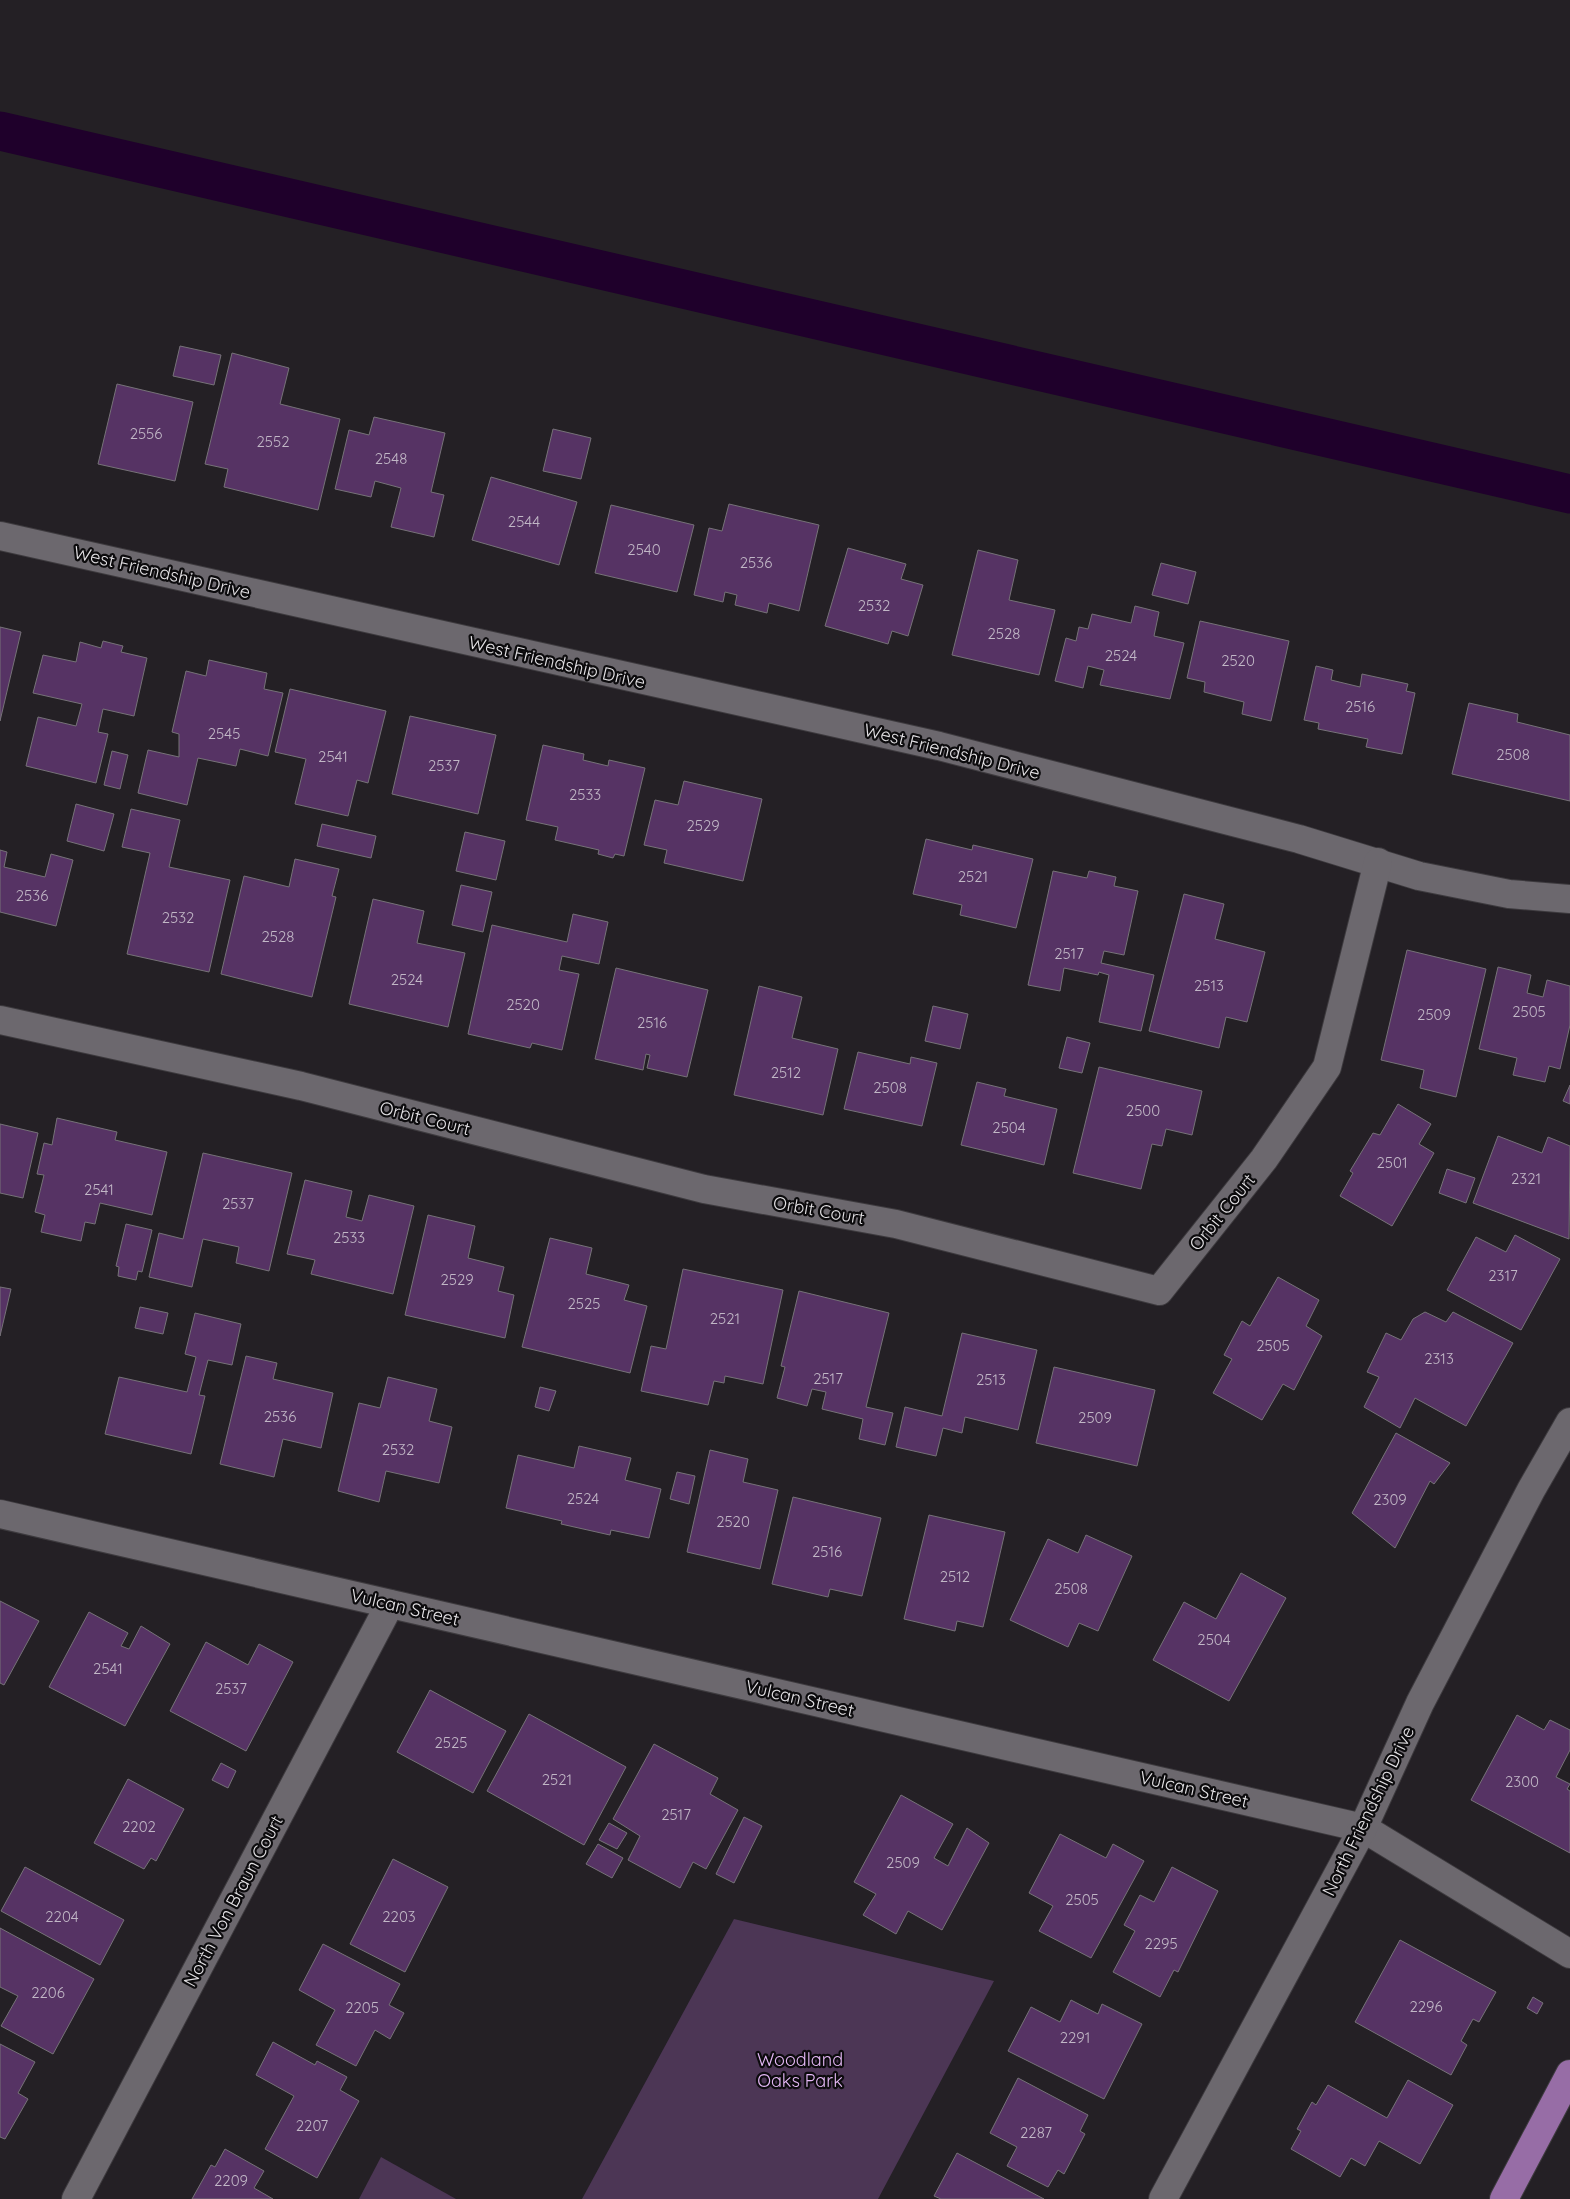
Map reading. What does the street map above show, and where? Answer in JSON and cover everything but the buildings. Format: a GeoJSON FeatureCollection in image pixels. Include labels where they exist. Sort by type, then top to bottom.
{"type":"FeatureCollection","features":[{"type":"Feature","properties":{"kind":"main road"},"geometry":{"type":"LineString","coordinates":[[1504,2199],[1570,2074]]}},
{"type":"Feature","properties":{"kind":"street","name":"West Friendship Drive"},"geometry":{"type":"LineString","coordinates":[[0,536],[939,746],[1299,839],[1419,876],[1509,894],[1570,899]]}},
{"type":"Feature","properties":{"kind":"street","name":"Orbit Court"},"geometry":{"type":"LineString","coordinates":[[0,1020],[301,1086],[704,1189],[896,1224],[1159,1290],[1264,1159],[1327,1067],[1378,862]]}},
{"type":"Feature","properties":{"kind":"street","name":"North Friendship Drive"},"geometry":{"type":"LineString","coordinates":[[1163,2199],[1363,1828],[1420,1703],[1531,1490],[1570,1422]]}},
{"type":"Feature","properties":{"kind":"street","name":"Vulcan Street"},"geometry":{"type":"LineString","coordinates":[[0,1514],[1363,1828],[1570,1954]]}},
{"type":"Feature","properties":{"kind":"street","name":"North Von Braun Court"},"geometry":{"type":"LineString","coordinates":[[76,2199],[390,1604]]}},
{"type":"Feature","properties":{"kind":"green space","name":"Woodland Oaks Park"},"geometry":{"type":"Polygon","coordinates":[[[734,1919],[994,1981],[878,2199],[582,2199],[734,1919]]]}},
{"type":"Feature","properties":{"kind":"green space"},"geometry":{"type":"Polygon","coordinates":[[[381,2157],[456,2199],[359,2199],[381,2157]]]}},
{"type":"Feature","properties":{"kind":"waterway"},"geometry":{"type":"LineString","coordinates":[[0,131],[1570,494]]}}]}
